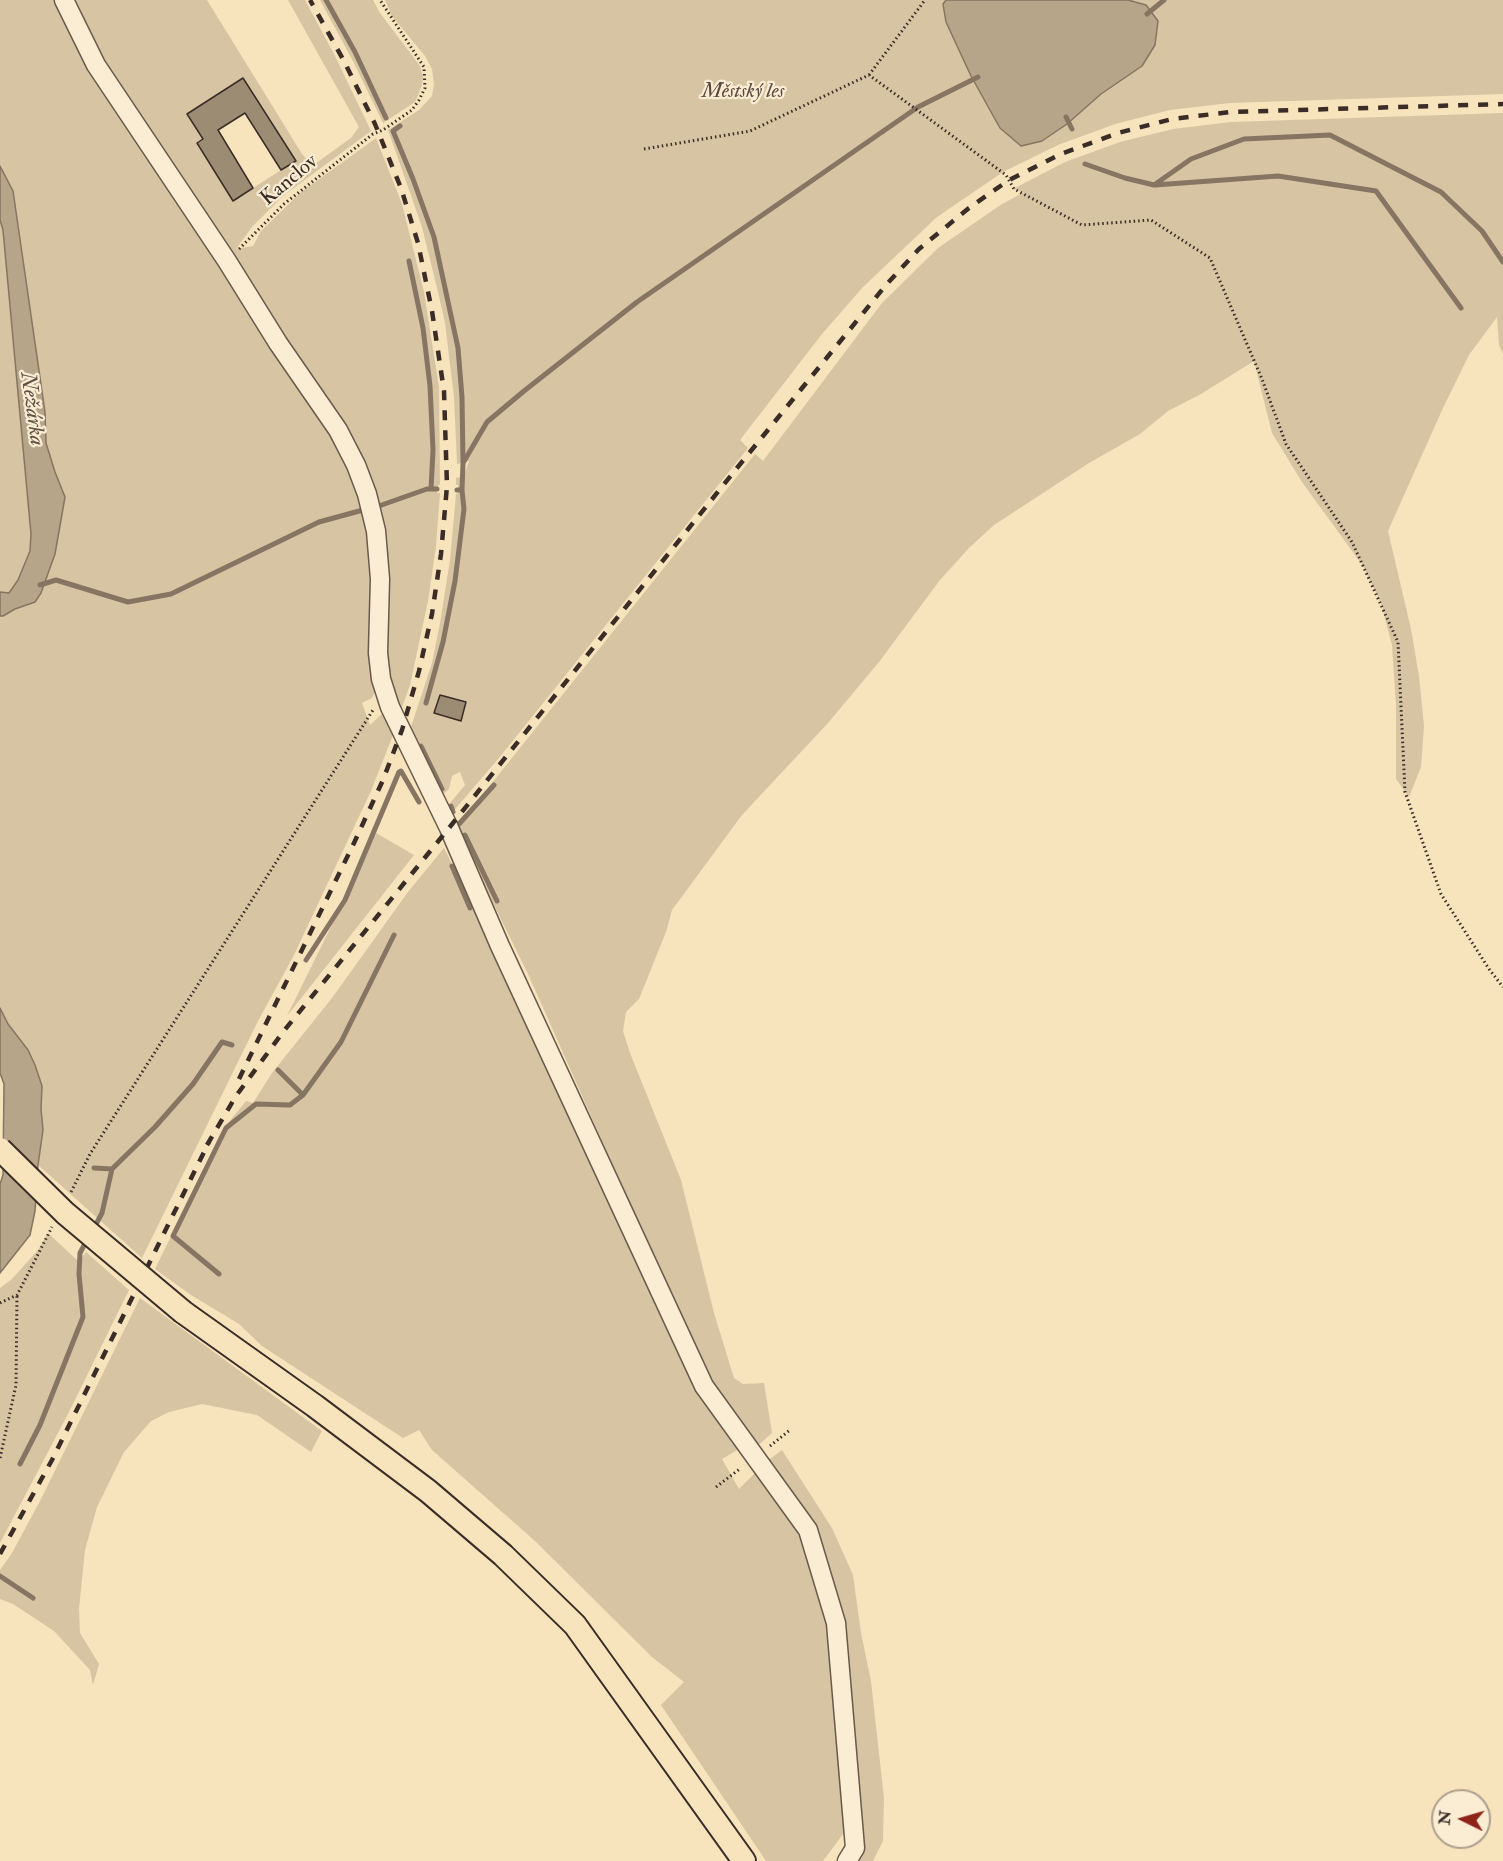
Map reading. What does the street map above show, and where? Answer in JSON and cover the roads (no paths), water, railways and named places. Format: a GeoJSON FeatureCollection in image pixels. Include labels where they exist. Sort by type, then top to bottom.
{"type":"FeatureCollection","features":[{"type":"Feature","properties":{"kind":"main road"},"geometry":{"type":"LineString","coordinates":[[0,1149],[65,1213],[183,1312],[315,1406],[428,1491],[503,1555],[575,1625],[744,1861]]}},
{"type":"Feature","properties":{"kind":"lane"},"geometry":{"type":"LineString","coordinates":[[64,0],[96,65],[227,261],[278,343],[338,430],[356,465],[367,494],[376,531],[380,579],[378,653],[381,679],[390,707],[449,828],[500,946],[704,1386],[808,1530],[837,1623],[855,1848],[847,1861]]}},
{"type":"Feature","properties":{"kind":"water"},"geometry":{"type":"Polygon","coordinates":[[[946,0],[1128,0],[1146,5],[1158,21],[1155,45],[1142,66],[1101,94],[1067,124],[1042,141],[1021,146],[1000,128],[971,76],[946,22],[943,4],[946,0]]]}},
{"type":"Feature","properties":{"kind":"water","name":"Nežárka"},"geometry":{"type":"Polygon","coordinates":[[[0,166],[13,191],[45,412],[46,443],[65,497],[55,554],[41,593],[35,602],[3,616],[0,616],[0,592],[9,593],[18,580],[30,551],[31,534],[3,230],[0,220],[0,166]]]}},
{"type":"Feature","properties":{"kind":"water"},"geometry":{"type":"Polygon","coordinates":[[[0,1008],[8,1024],[28,1050],[35,1065],[42,1086],[43,1130],[35,1211],[30,1235],[0,1273],[0,1184],[3,1175],[4,1084],[0,1073],[0,1008]]]}},
{"type":"Feature","properties":{"kind":"waterway"},"geometry":{"type":"LineString","coordinates":[[326,0],[355,52],[386,118]]}},
{"type":"Feature","properties":{"kind":"waterway"},"geometry":{"type":"LineString","coordinates":[[1147,14],[1164,0]]}},
{"type":"Feature","properties":{"kind":"waterway"},"geometry":{"type":"LineString","coordinates":[[457,490],[462,490],[463,463],[487,422],[524,391],[637,302],[918,107],[978,77]]}},
{"type":"Feature","properties":{"kind":"waterway"},"geometry":{"type":"LineString","coordinates":[[1066,117],[1072,129]]}},
{"type":"Feature","properties":{"kind":"waterway"},"geometry":{"type":"LineString","coordinates":[[400,126],[393,131],[434,237],[458,348],[462,397],[463,462]]}},
{"type":"Feature","properties":{"kind":"waterway"},"geometry":{"type":"LineString","coordinates":[[1085,164],[1154,185],[1191,159],[1244,139],[1330,135],[1441,192],[1482,231],[1503,262]]}},
{"type":"Feature","properties":{"kind":"waterway"},"geometry":{"type":"LineString","coordinates":[[1155,185],[1278,176],[1376,191],[1461,308]]}},
{"type":"Feature","properties":{"kind":"waterway"},"geometry":{"type":"LineString","coordinates":[[409,261],[423,328],[430,386],[433,450],[431,489]]}},
{"type":"Feature","properties":{"kind":"waterway"},"geometry":{"type":"LineString","coordinates":[[376,507],[427,489],[437,489]]}},
{"type":"Feature","properties":{"kind":"waterway"},"geometry":{"type":"LineString","coordinates":[[426,703],[443,642],[455,581],[464,509],[462,490]]}},
{"type":"Feature","properties":{"kind":"waterway"},"geometry":{"type":"LineString","coordinates":[[40,585],[56,580],[128,602],[171,594],[319,522],[363,510]]}},
{"type":"Feature","properties":{"kind":"waterway"},"geometry":{"type":"LineString","coordinates":[[421,746],[442,789]]}},
{"type":"Feature","properties":{"kind":"waterway"},"geometry":{"type":"LineString","coordinates":[[401,771],[419,802]]}},
{"type":"Feature","properties":{"kind":"waterway"},"geometry":{"type":"LineString","coordinates":[[306,960],[345,900],[399,772]]}},
{"type":"Feature","properties":{"kind":"waterway"},"geometry":{"type":"LineString","coordinates":[[459,823],[494,785]]}},
{"type":"Feature","properties":{"kind":"waterway"},"geometry":{"type":"LineString","coordinates":[[451,806],[453,812]]}},
{"type":"Feature","properties":{"kind":"waterway"},"geometry":{"type":"LineString","coordinates":[[465,835],[497,901]]}},
{"type":"Feature","properties":{"kind":"waterway"},"geometry":{"type":"LineString","coordinates":[[452,866],[470,908]]}},
{"type":"Feature","properties":{"kind":"waterway"},"geometry":{"type":"LineString","coordinates":[[303,1095],[341,1042],[394,935]]}},
{"type":"Feature","properties":{"kind":"waterway"},"geometry":{"type":"LineString","coordinates":[[94,1168],[112,1169],[155,1127],[193,1084],[222,1042],[232,1045]]}},
{"type":"Feature","properties":{"kind":"waterway"},"geometry":{"type":"LineString","coordinates":[[219,1274],[173,1236],[226,1128],[256,1104],[290,1105],[303,1095],[278,1070]]}},
{"type":"Feature","properties":{"kind":"waterway"},"geometry":{"type":"LineString","coordinates":[[93,1230],[102,1213],[112,1169]]}},
{"type":"Feature","properties":{"kind":"waterway"},"geometry":{"type":"LineString","coordinates":[[20,1464],[40,1425],[83,1317],[79,1274],[80,1253],[88,1238]]}},
{"type":"Feature","properties":{"kind":"waterway"},"geometry":{"type":"LineString","coordinates":[[0,1576],[33,1598]]}},
{"type":"Feature","properties":{"kind":"railway"},"geometry":{"type":"LineString","coordinates":[[239,1079],[354,843],[383,780],[402,730],[432,614],[441,554],[447,486],[444,391],[432,311],[418,243],[401,188],[375,124],[310,0]]}},
{"type":"Feature","properties":{"kind":"railway"},"geometry":{"type":"LineString","coordinates":[[207,1145],[236,1096],[283,1032],[737,468],[886,285],[919,249],[969,208],[1009,180],[1061,154],[1118,133],[1172,119],[1230,112],[1503,104]]}},
{"type":"Feature","properties":{"kind":"railway"},"geometry":{"type":"LineString","coordinates":[[0,1554],[52,1460],[211,1138]]}},
{"type":"Feature","properties":{"kind":"park label","name":"Městský les"},"geometry":{"type":"Point","coordinates":[743,92]}}]}
